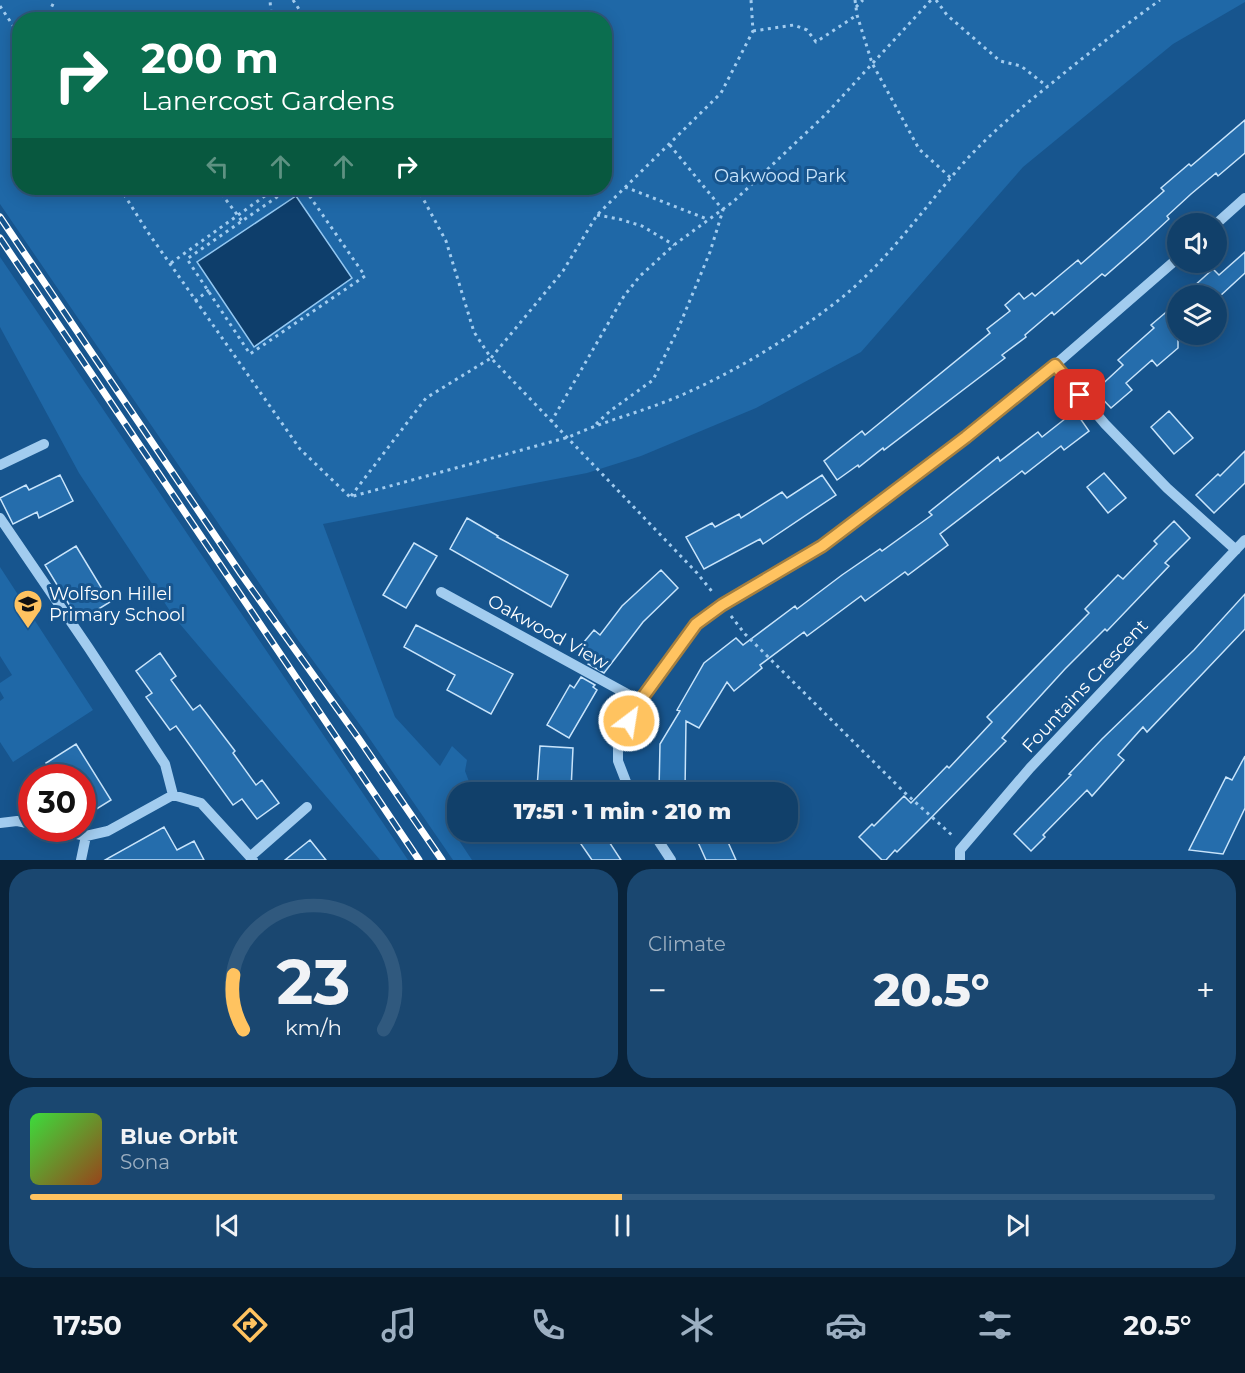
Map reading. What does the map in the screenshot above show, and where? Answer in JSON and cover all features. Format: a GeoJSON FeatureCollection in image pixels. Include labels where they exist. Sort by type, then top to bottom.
{"type":"FeatureCollection","features":[{"type":"Feature","properties":{"kind":"street"},"geometry":{"type":"LineString","coordinates":[[1227,214],[1245,198]]}},
{"type":"Feature","properties":{"kind":"street"},"geometry":{"type":"LineString","coordinates":[[626,782],[618,761],[618,741],[640,701],[696,624],[722,605],[822,546],[966,437],[1055,365],[1167,268]]}},
{"type":"Feature","properties":{"kind":"street"},"geometry":{"type":"LineString","coordinates":[[1055,365],[1105,424],[1167,488],[1236,550]]}},
{"type":"Feature","properties":{"kind":"street"},"geometry":{"type":"LineString","coordinates":[[0,465],[44,444]]}},
{"type":"Feature","properties":{"kind":"street"},"geometry":{"type":"LineString","coordinates":[[0,518],[165,764],[173,795]]}},
{"type":"Feature","properties":{"kind":"street","name":"Fountains Crescent"},"geometry":{"type":"LineString","coordinates":[[960,860],[960,850],[1030,768],[1245,540]]}},
{"type":"Feature","properties":{"kind":"street","name":"Oakwood View"},"geometry":{"type":"LineString","coordinates":[[441,592],[640,701]]}},
{"type":"Feature","properties":{"kind":"street"},"geometry":{"type":"LineString","coordinates":[[96,834],[108,831],[173,795],[201,803],[251,858],[307,807]]}},
{"type":"Feature","properties":{"kind":"street"},"geometry":{"type":"LineString","coordinates":[[0,823],[18,821]]}},
{"type":"Feature","properties":{"kind":"street"},"geometry":{"type":"LineString","coordinates":[[81,860],[85,842]]}},
{"type":"Feature","properties":{"kind":"street"},"geometry":{"type":"LineString","coordinates":[[659,842],[671,860]]}},
{"type":"Feature","properties":{"kind":"path"},"geometry":{"type":"LineString","coordinates":[[350,497],[426,398],[491,358],[563,271],[597,215],[721,93],[753,31],[751,0]]}},
{"type":"Feature","properties":{"kind":"path"},"geometry":{"type":"LineString","coordinates":[[863,0],[855,3],[872,63],[920,149],[952,179]]}},
{"type":"Feature","properties":{"kind":"path"},"geometry":{"type":"LineString","coordinates":[[551,422],[624,296],[640,276],[674,245],[707,219],[723,210],[825,115],[931,0]]}},
{"type":"Feature","properties":{"kind":"path"},"geometry":{"type":"LineString","coordinates":[[936,0],[948,15],[1000,61],[1021,66],[1048,87]]}},
{"type":"Feature","properties":{"kind":"path"},"geometry":{"type":"LineString","coordinates":[[350,497],[568,437],[683,394],[743,365],[800,329],[868,274],[967,160],[997,129],[1111,35],[1160,0]]}},
{"type":"Feature","properties":{"kind":"path"},"geometry":{"type":"LineString","coordinates":[[0,6],[12,24]]}},
{"type":"Feature","properties":{"kind":"path"},"geometry":{"type":"LineString","coordinates":[[753,31],[794,25],[807,30],[816,42],[857,15]]}},
{"type":"Feature","properties":{"kind":"path"},"geometry":{"type":"LineString","coordinates":[[669,144],[723,210]]}},
{"type":"Feature","properties":{"kind":"path"},"geometry":{"type":"LineString","coordinates":[[625,187],[707,219]]}},
{"type":"Feature","properties":{"kind":"path"},"geometry":{"type":"LineString","coordinates":[[126,195],[147,231],[300,449],[350,497]]}},
{"type":"Feature","properties":{"kind":"path"},"geometry":{"type":"LineString","coordinates":[[223,195],[242,221]]}},
{"type":"Feature","properties":{"kind":"path"},"geometry":{"type":"LineString","coordinates":[[171,263],[266,195]]}},
{"type":"Feature","properties":{"kind":"path"},"geometry":{"type":"LineString","coordinates":[[280,195],[187,259],[250,354],[364,276],[309,195]]}},
{"type":"Feature","properties":{"kind":"path"},"geometry":{"type":"LineString","coordinates":[[421,195],[446,242],[474,332],[491,358],[697,573],[746,634],[904,792],[964,845]]}},
{"type":"Feature","properties":{"kind":"path"},"geometry":{"type":"LineString","coordinates":[[595,425],[610,411],[653,380],[678,329],[705,263],[723,210]]}},
{"type":"Feature","properties":{"kind":"path"},"geometry":{"type":"LineString","coordinates":[[597,215],[642,226],[674,245]]}},
{"type":"Feature","properties":{"kind":"path"},"geometry":{"type":"LineString","coordinates":[[195,301],[209,290]]}},
{"type":"Feature","properties":{"kind":"green space","name":"Oakwood Park"},"geometry":{"type":"Polygon","coordinates":[[[0,0],[1245,0],[1173,44],[1023,167],[861,352],[756,408],[641,456],[587,473],[323,524],[395,717],[440,766],[452,746],[467,760],[465,771],[469,782],[447,782],[447,842],[460,842],[472,860],[453,860],[363,729],[298,640],[0,204],[0,0]]]}},
{"type":"Feature","properties":{"kind":"green space"},"geometry":{"type":"Polygon","coordinates":[[[0,257],[408,860],[380,860],[174,617],[79,473],[0,327],[0,257]]]}},
{"type":"Feature","properties":{"kind":"green space","name":"Wolfson Hillel Primary School"},"geometry":{"type":"Polygon","coordinates":[[[0,567],[93,710],[13,762],[0,742],[0,701],[4,698],[0,691],[0,683],[12,675],[0,656],[0,567]]]}},
{"type":"Feature","properties":{"kind":"shaded area"},"geometry":{"type":"Polygon","coordinates":[[[296,196],[352,278],[254,347],[197,262],[296,196]]]}},
{"type":"Feature","properties":{"kind":"building"},"geometry":{"type":"Polygon","coordinates":[[[1245,120],[1245,153],[1218,176],[1216,173],[1170,213],[1167,213],[1167,221],[1144,242],[1105,276],[1102,274],[1054,315],[1052,312],[1025,335],[1026,337],[1002,355],[1005,358],[884,450],[883,448],[859,467],[858,465],[837,480],[824,461],[862,431],[865,435],[990,333],[987,329],[1010,311],[1005,305],[1019,293],[1024,299],[1032,293],[1035,296],[1078,260],[1081,264],[1164,191],[1161,188],[1189,164],[1191,166],[1245,120]]]}},
{"type":"Feature","properties":{"kind":"building"},"geometry":{"type":"Polygon","coordinates":[[[1245,252],[1245,273],[1227,290],[1227,285],[1195,285],[1209,273],[1219,275],[1227,273],[1227,268],[1245,252]]]}},
{"type":"Feature","properties":{"kind":"building"},"geometry":{"type":"Polygon","coordinates":[[[1167,311],[1167,345],[1178,345],[1178,348],[1157,366],[1152,360],[1126,383],[1132,390],[1111,408],[1095,391],[1123,365],[1118,360],[1154,328],[1151,325],[1167,311]]]}},
{"type":"Feature","properties":{"kind":"building"},"geometry":{"type":"Polygon","coordinates":[[[1075,411],[1089,431],[1064,450],[1061,446],[1025,474],[1022,471],[940,534],[948,545],[908,575],[905,572],[865,601],[861,596],[807,636],[804,632],[760,665],[762,668],[734,691],[727,682],[699,728],[686,721],[685,782],[659,782],[660,744],[680,711],[677,710],[704,663],[736,638],[743,645],[795,606],[797,609],[880,549],[882,551],[932,515],[929,512],[998,457],[1000,461],[1038,432],[1042,437],[1075,411]]]}},
{"type":"Feature","properties":{"kind":"building"},"geometry":{"type":"Polygon","coordinates":[[[1169,411],[1193,438],[1174,454],[1151,427],[1169,411]]]}},
{"type":"Feature","properties":{"kind":"building"},"geometry":{"type":"Polygon","coordinates":[[[1245,451],[1245,483],[1214,513],[1196,495],[1218,474],[1220,476],[1245,451]]]}},
{"type":"Feature","properties":{"kind":"building"},"geometry":{"type":"Polygon","coordinates":[[[1104,473],[1126,498],[1108,513],[1087,487],[1104,473]]]}},
{"type":"Feature","properties":{"kind":"building"},"geometry":{"type":"Polygon","coordinates":[[[60,475],[73,501],[39,518],[37,512],[13,524],[0,498],[26,485],[29,490],[60,475]]]}},
{"type":"Feature","properties":{"kind":"building"},"geometry":{"type":"Polygon","coordinates":[[[822,475],[836,495],[763,544],[760,539],[704,569],[686,537],[712,523],[715,527],[739,514],[741,518],[782,492],[787,498],[822,475]]]}},
{"type":"Feature","properties":{"kind":"building"},"geometry":{"type":"Polygon","coordinates":[[[467,518],[497,537],[568,575],[551,607],[450,549],[467,518]]]}},
{"type":"Feature","properties":{"kind":"building"},"geometry":{"type":"Polygon","coordinates":[[[1174,521],[1190,538],[1165,563],[1169,566],[1107,631],[1105,629],[1065,669],[1002,738],[1006,741],[928,821],[897,852],[895,850],[886,860],[882,860],[859,837],[872,824],[874,826],[904,796],[911,803],[947,766],[949,768],[992,722],[987,717],[1089,613],[1085,609],[1118,575],[1123,579],[1157,544],[1154,541],[1174,521]]]}},
{"type":"Feature","properties":{"kind":"building"},"geometry":{"type":"Polygon","coordinates":[[[414,543],[437,556],[406,608],[383,595],[414,543]]]}},
{"type":"Feature","properties":{"kind":"building"},"geometry":{"type":"Polygon","coordinates":[[[76,546],[110,602],[79,621],[45,565],[76,546]]]}},
{"type":"Feature","properties":{"kind":"building"},"geometry":{"type":"Polygon","coordinates":[[[661,570],[678,588],[643,622],[604,673],[588,664],[592,658],[579,648],[594,630],[600,635],[622,606],[661,570]]]}},
{"type":"Feature","properties":{"kind":"building"},"geometry":{"type":"Polygon","coordinates":[[[1245,594],[1245,629],[1147,732],[1143,727],[1118,755],[1124,760],[1092,796],[1087,790],[1043,835],[1045,837],[1031,851],[1014,834],[1102,739],[1194,650],[1245,594]]]}},
{"type":"Feature","properties":{"kind":"building"},"geometry":{"type":"Polygon","coordinates":[[[416,625],[513,674],[491,714],[447,690],[455,675],[404,647],[416,625]]]}},
{"type":"Feature","properties":{"kind":"building"},"geometry":{"type":"Polygon","coordinates":[[[160,653],[176,676],[171,680],[193,710],[200,705],[235,751],[233,753],[256,785],[262,780],[279,803],[257,819],[242,799],[233,805],[176,726],[170,730],[146,697],[152,693],[136,671],[160,653]]]}},
{"type":"Feature","properties":{"kind":"building"},"geometry":{"type":"Polygon","coordinates":[[[581,677],[595,685],[593,687],[597,690],[569,738],[547,725],[570,685],[574,688],[581,677]]]}},
{"type":"Feature","properties":{"kind":"building"},"geometry":{"type":"Polygon","coordinates":[[[76,744],[88,764],[47,764],[76,744]]]}},
{"type":"Feature","properties":{"kind":"building"},"geometry":{"type":"Polygon","coordinates":[[[540,746],[573,748],[571,782],[537,782],[540,746]]]}},
{"type":"Feature","properties":{"kind":"building"},"geometry":{"type":"Polygon","coordinates":[[[1245,756],[1245,808],[1223,854],[1189,850],[1226,777],[1232,780],[1245,756]]]}},
{"type":"Feature","properties":{"kind":"building"},"geometry":{"type":"Polygon","coordinates":[[[96,776],[111,800],[96,809],[96,776]]]}},
{"type":"Feature","properties":{"kind":"building"},"geometry":{"type":"Polygon","coordinates":[[[164,827],[177,850],[194,841],[204,860],[105,860],[164,827]]]}},
{"type":"Feature","properties":{"kind":"building"},"geometry":{"type":"Polygon","coordinates":[[[310,840],[326,860],[285,860],[310,840]]]}},
{"type":"Feature","properties":{"kind":"building"},"geometry":{"type":"Polygon","coordinates":[[[580,842],[609,842],[621,860],[592,860],[580,842]]]}},
{"type":"Feature","properties":{"kind":"building"},"geometry":{"type":"Polygon","coordinates":[[[698,842],[728,842],[736,860],[706,860],[698,842]]]}},
{"type":"Feature","properties":{"kind":"railway"},"geometry":{"type":"LineString","coordinates":[[0,217],[241,574],[442,860]]}},
{"type":"Feature","properties":{"kind":"railway"},"geometry":{"type":"LineString","coordinates":[[0,238],[419,860]]}},
{"type":"Feature","properties":{"kind":"place","name":"Wolfson Hillel Primary School"},"geometry":{"type":"Point","coordinates":[28,630]}},
{"type":"Feature","properties":{"kind":"route"},"geometry":{"type":"LineString","coordinates":[[629,721],[640,701],[696,624],[722,605],[822,546],[966,437],[1055,365],[1080,395]]}}]}
